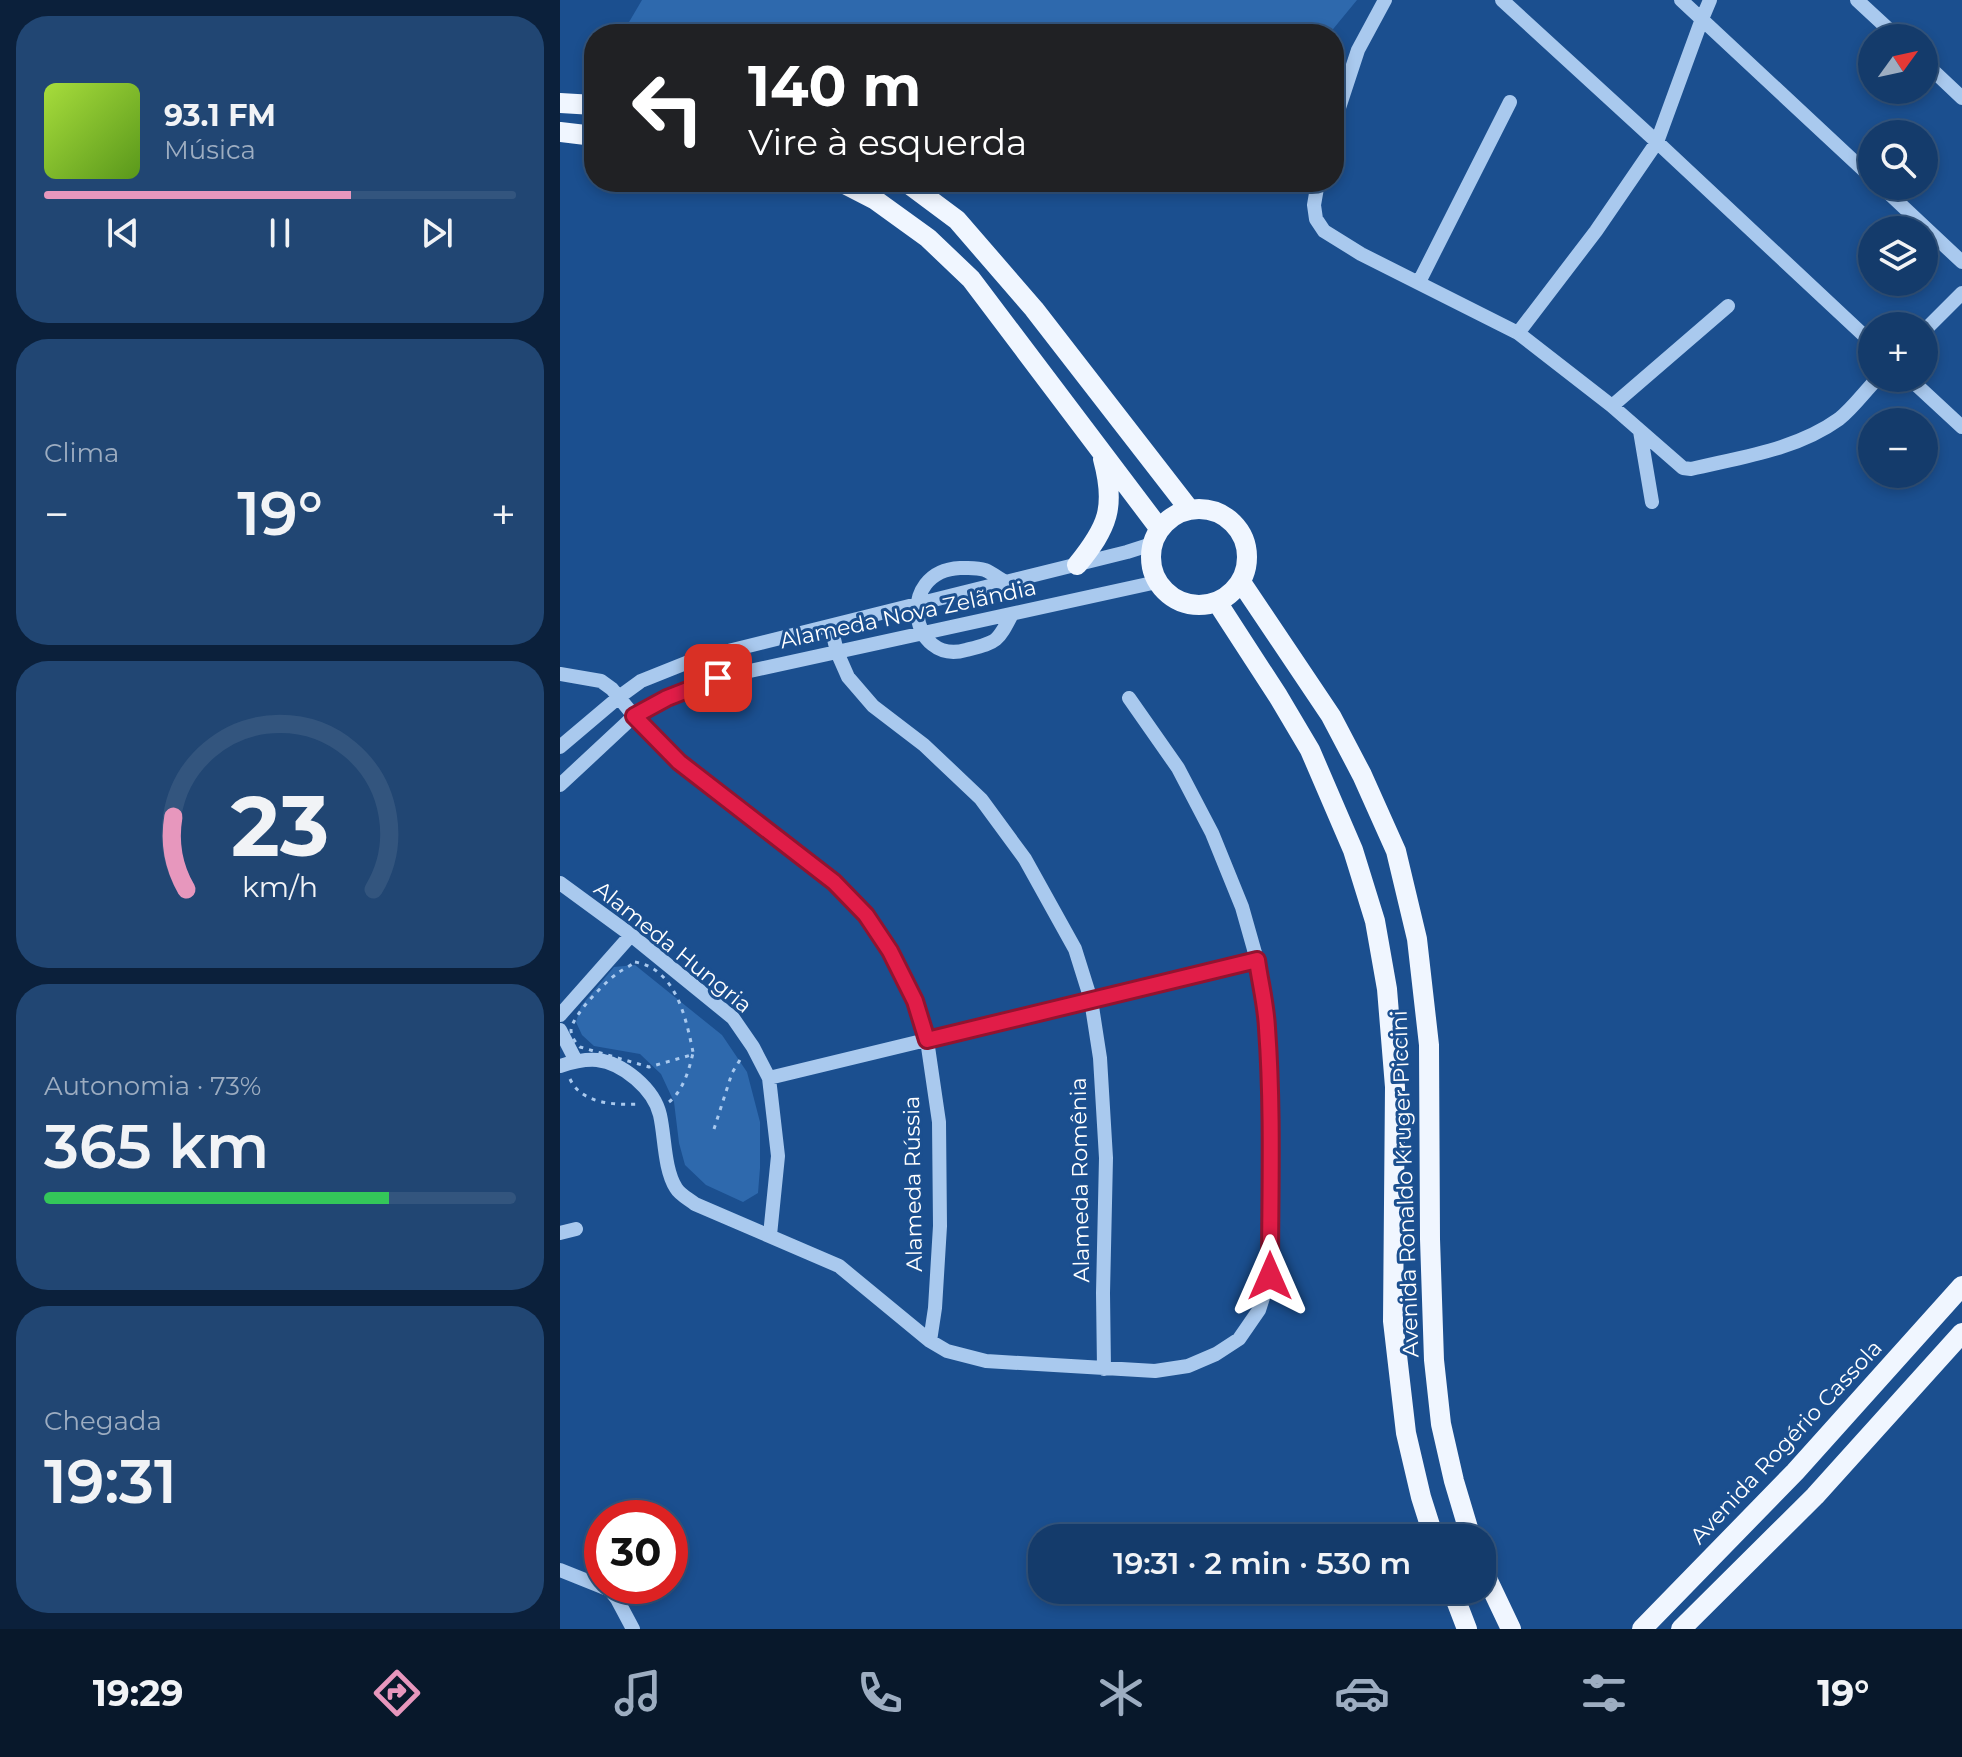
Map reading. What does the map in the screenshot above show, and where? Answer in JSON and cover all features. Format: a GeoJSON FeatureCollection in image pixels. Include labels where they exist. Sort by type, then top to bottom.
{"type":"FeatureCollection","features":[{"type":"Feature","properties":{"kind":"main road"},"geometry":{"type":"LineString","coordinates":[[560,103],[584,104]]}},
{"type":"Feature","properties":{"kind":"main road"},"geometry":{"type":"LineString","coordinates":[[560,132],[584,135]]}},
{"type":"Feature","properties":{"kind":"main road"},"geometry":{"type":"LineString","coordinates":[[860,192],[928,238],[971,279],[1101,451],[1156,536]]}},
{"type":"Feature","properties":{"kind":"main road"},"geometry":{"type":"LineString","coordinates":[[919,192],[957,220],[996,264],[1189,509]]}},
{"type":"Feature","properties":{"kind":"main road"},"geometry":{"type":"LineString","coordinates":[[1077,565],[1105,523],[1110,505],[1110,488],[1101,451]]}},
{"type":"Feature","properties":{"kind":"main road"},"geometry":{"type":"LineString","coordinates":[[1189,509],[1220,513],[1243,536],[1247,551],[1247,567],[1241,582],[1231,594],[1217,602],[1195,606],[1173,598],[1157,582],[1150,557],[1156,536],[1168,519],[1189,509]]}},
{"type":"Feature","properties":{"kind":"main road","name":"Avenida Ronaldo Kruger Piccini"},"geometry":{"type":"LineString","coordinates":[[1241,582],[1331,716],[1396,851],[1417,939],[1429,1045],[1434,1360],[1441,1424],[1467,1524]]}},
{"type":"Feature","properties":{"kind":"main road","name":"Avenida Ronaldo Kruger Piccini"},"geometry":{"type":"LineString","coordinates":[[1217,602],[1310,750],[1353,850],[1375,921],[1387,989],[1395,1087],[1393,1321],[1406,1433],[1430,1524]]}},
{"type":"Feature","properties":{"kind":"main road","name":"Avenida Rogério Cassola"},"geometry":{"type":"LineString","coordinates":[[1642,1629],[1795,1472],[1962,1286]]}},
{"type":"Feature","properties":{"kind":"main road"},"geometry":{"type":"LineString","coordinates":[[1681,1629],[1815,1496],[1962,1333]]}},
{"type":"Feature","properties":{"kind":"main road"},"geometry":{"type":"LineString","coordinates":[[1496,1597],[1511,1629]]}},
{"type":"Feature","properties":{"kind":"main road"},"geometry":{"type":"LineString","coordinates":[[1457,1604],[1467,1629]]}},
{"type":"Feature","properties":{"kind":"street"},"geometry":{"type":"LineString","coordinates":[[1344,93],[1358,50],[1385,0]]}},
{"type":"Feature","properties":{"kind":"street"},"geometry":{"type":"LineString","coordinates":[[1502,0],[1858,330]]}},
{"type":"Feature","properties":{"kind":"street"},"geometry":{"type":"LineString","coordinates":[[1681,0],[1858,165]]}},
{"type":"Feature","properties":{"kind":"street"},"geometry":{"type":"LineString","coordinates":[[1518,333],[1596,231],[1657,142],[1710,0]]}},
{"type":"Feature","properties":{"kind":"street"},"geometry":{"type":"LineString","coordinates":[[1857,0],[1883,24]]}},
{"type":"Feature","properties":{"kind":"street"},"geometry":{"type":"LineString","coordinates":[[1938,75],[1962,98]]}},
{"type":"Feature","properties":{"kind":"street"},"geometry":{"type":"LineString","coordinates":[[1419,282],[1510,102]]}},
{"type":"Feature","properties":{"kind":"street"},"geometry":{"type":"LineString","coordinates":[[1316,192],[1316,219],[1324,231],[1361,254],[1518,333],[1612,406],[1683,468],[1691,469],[1783,447],[1811,436],[1840,418],[1865,392]]}},
{"type":"Feature","properties":{"kind":"street"},"geometry":{"type":"LineString","coordinates":[[1896,200],[1962,262]]}},
{"type":"Feature","properties":{"kind":"street"},"geometry":{"type":"LineString","coordinates":[[1938,317],[1962,293]]}},
{"type":"Feature","properties":{"kind":"street"},"geometry":{"type":"LineString","coordinates":[[1612,406],[1728,306]]}},
{"type":"Feature","properties":{"kind":"street"},"geometry":{"type":"LineString","coordinates":[[1924,392],[1962,427]]}},
{"type":"Feature","properties":{"kind":"street"},"geometry":{"type":"LineString","coordinates":[[1640,431],[1652,502]]}},
{"type":"Feature","properties":{"kind":"street","name":"Alameda Nova Zelãndia"},"geometry":{"type":"LineString","coordinates":[[560,747],[641,681],[696,659],[1127,552],[1156,536]]}},
{"type":"Feature","properties":{"kind":"street"},"geometry":{"type":"LineString","coordinates":[[1007,583],[984,570],[950,568],[936,574],[923,586],[916,605],[922,633],[929,643],[943,651],[960,652],[991,643],[1000,636],[1012,614]]}},
{"type":"Feature","properties":{"kind":"street","name":"Alameda Nova Zelãndia"},"geometry":{"type":"LineString","coordinates":[[560,785],[634,716],[667,698],[718,678],[1157,582]]}},
{"type":"Feature","properties":{"kind":"street","name":"Alameda Romênia"},"geometry":{"type":"LineString","coordinates":[[831,626],[837,652],[848,677],[873,706],[924,745],[981,799],[1025,859],[1075,949],[1091,1000],[1100,1058],[1106,1158],[1104,1369]]}},
{"type":"Feature","properties":{"kind":"street"},"geometry":{"type":"LineString","coordinates":[[560,674],[601,681],[619,697]]}},
{"type":"Feature","properties":{"kind":"street","name":"Alameda Rússia"},"geometry":{"type":"LineString","coordinates":[[619,697],[679,762],[834,882],[866,915],[890,951],[915,1001],[927,1040],[939,1122],[940,1226],[930,1341]]}},
{"type":"Feature","properties":{"kind":"street"},"geometry":{"type":"LineString","coordinates":[[560,1066],[576,1061],[598,1060],[625,1070],[648,1091],[660,1111],[670,1175],[677,1191],[695,1204],[839,1266],[930,1341],[947,1351],[986,1361],[1155,1371],[1188,1366],[1216,1354],[1239,1339],[1259,1310],[1270,1276],[1267,1024],[1257,960],[1242,907],[1212,833],[1178,768],[1129,698]]}},
{"type":"Feature","properties":{"kind":"street","name":"Alameda Hungria"},"geometry":{"type":"LineString","coordinates":[[560,883],[631,935],[733,1018],[751,1043],[769,1078],[778,1156],[770,1235]]}},
{"type":"Feature","properties":{"kind":"street"},"geometry":{"type":"LineString","coordinates":[[560,1015],[631,935]]}},
{"type":"Feature","properties":{"kind":"street"},"geometry":{"type":"LineString","coordinates":[[769,1078],[1257,960]]}},
{"type":"Feature","properties":{"kind":"street"},"geometry":{"type":"LineString","coordinates":[[560,1030],[576,1061]]}},
{"type":"Feature","properties":{"kind":"street"},"geometry":{"type":"LineString","coordinates":[[560,1233],[576,1229]]}},
{"type":"Feature","properties":{"kind":"street"},"geometry":{"type":"LineString","coordinates":[[560,1570],[610,1590],[633,1629]]}},
{"type":"Feature","properties":{"kind":"path"},"geometry":{"type":"LineString","coordinates":[[635,962],[666,979],[682,1011],[693,1052],[691,1055],[649,1067],[597,1052],[580,1047],[574,1041],[571,1031],[573,1022],[583,1008],[617,973],[635,962]]}},
{"type":"Feature","properties":{"kind":"path"},"geometry":{"type":"LineString","coordinates":[[714,1129],[732,1073],[751,1043]]}},
{"type":"Feature","properties":{"kind":"shaded area"},"geometry":{"type":"Polygon","coordinates":[[[642,0],[1357,0],[1337,24],[628,24],[642,0]]]}},
{"type":"Feature","properties":{"kind":"shaded area"},"geometry":{"type":"Polygon","coordinates":[[[635,965],[722,1035],[747,1072],[760,1122],[760,1168],[758,1193],[743,1202],[706,1185],[685,1165],[674,1102],[661,1074],[640,1054],[594,1046],[582,1035],[576,1022],[581,1006],[614,967],[635,965]]]}},
{"type":"Feature","properties":{"kind":"route"},"geometry":{"type":"LineString","coordinates":[[718,678],[667,698],[634,716],[679,762],[834,882],[866,915],[890,951],[915,1001],[927,1040],[1257,960],[1267,1024],[1270,1089],[1270,1276]]}}]}
